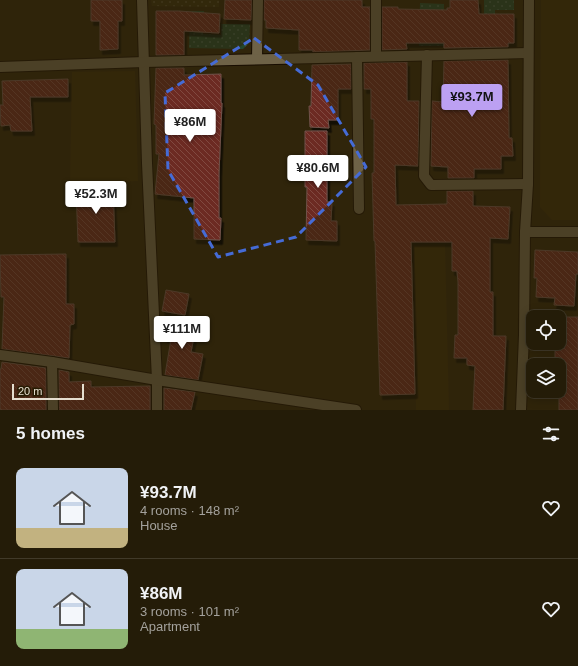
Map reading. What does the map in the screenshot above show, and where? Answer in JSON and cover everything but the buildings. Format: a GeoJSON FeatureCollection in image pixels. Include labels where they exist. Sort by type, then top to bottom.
{"type":"FeatureCollection","features":[{"type":"Feature","properties":{"kind":"street"},"geometry":{"type":"LineString","coordinates":[[142,0],[157,410]]}},
{"type":"Feature","properties":{"kind":"street"},"geometry":{"type":"LineString","coordinates":[[257,59],[258,0]]}},
{"type":"Feature","properties":{"kind":"street"},"geometry":{"type":"LineString","coordinates":[[376,0],[376,56]]}},
{"type":"Feature","properties":{"kind":"street"},"geometry":{"type":"LineString","coordinates":[[522,410],[525,232],[528,184],[529,0]]}},
{"type":"Feature","properties":{"kind":"street"},"geometry":{"type":"LineString","coordinates":[[0,67],[528,53]]}},
{"type":"Feature","properties":{"kind":"street"},"geometry":{"type":"LineString","coordinates":[[427,55],[424,176],[431,185],[528,184]]}},
{"type":"Feature","properties":{"kind":"street"},"geometry":{"type":"LineString","coordinates":[[357,57],[359,209]]}},
{"type":"Feature","properties":{"kind":"street"},"geometry":{"type":"LineString","coordinates":[[525,232],[578,232]]}},
{"type":"Feature","properties":{"kind":"street"},"geometry":{"type":"LineString","coordinates":[[0,355],[356,410]]}},
{"type":"Feature","properties":{"kind":"street"},"geometry":{"type":"LineString","coordinates":[[52,362],[53,410]]}},
{"type":"Feature","properties":{"kind":"highlighted area"},"geometry":{"type":"Polygon","coordinates":[[[254,38],[318,85],[366,167],[296,237],[218,257],[168,170],[165,93],[254,38]]]}},
{"type":"Feature","properties":{"kind":"shaded area"},"geometry":{"type":"Polygon","coordinates":[[[541,0],[578,0],[578,220],[552,220],[540,207],[541,0]]]}},
{"type":"Feature","properties":{"kind":"shaded area"},"geometry":{"type":"Polygon","coordinates":[[[135,71],[138,181],[70,184],[72,72],[135,71]]]}},
{"type":"Feature","properties":{"kind":"shaded area"},"geometry":{"type":"Polygon","coordinates":[[[445,244],[449,410],[416,410],[414,245],[445,244]]]}},
{"type":"Feature","properties":{"kind":"sand"},"geometry":{"type":"Polygon","coordinates":[[[151,0],[219,0],[219,7],[152,6],[151,0]]]}},
{"type":"Feature","properties":{"kind":"green space"},"geometry":{"type":"Polygon","coordinates":[[[484,0],[514,0],[514,10],[495,10],[495,20],[484,20],[484,0]]]}},
{"type":"Feature","properties":{"kind":"green space"},"geometry":{"type":"Polygon","coordinates":[[[420,3],[444,4],[444,46],[419,46],[420,3]]]}},
{"type":"Feature","properties":{"kind":"green space"},"geometry":{"type":"Polygon","coordinates":[[[190,11],[204,11],[203,34],[221,35],[221,24],[250,24],[249,43],[243,49],[189,48],[190,11]]]}}]}
